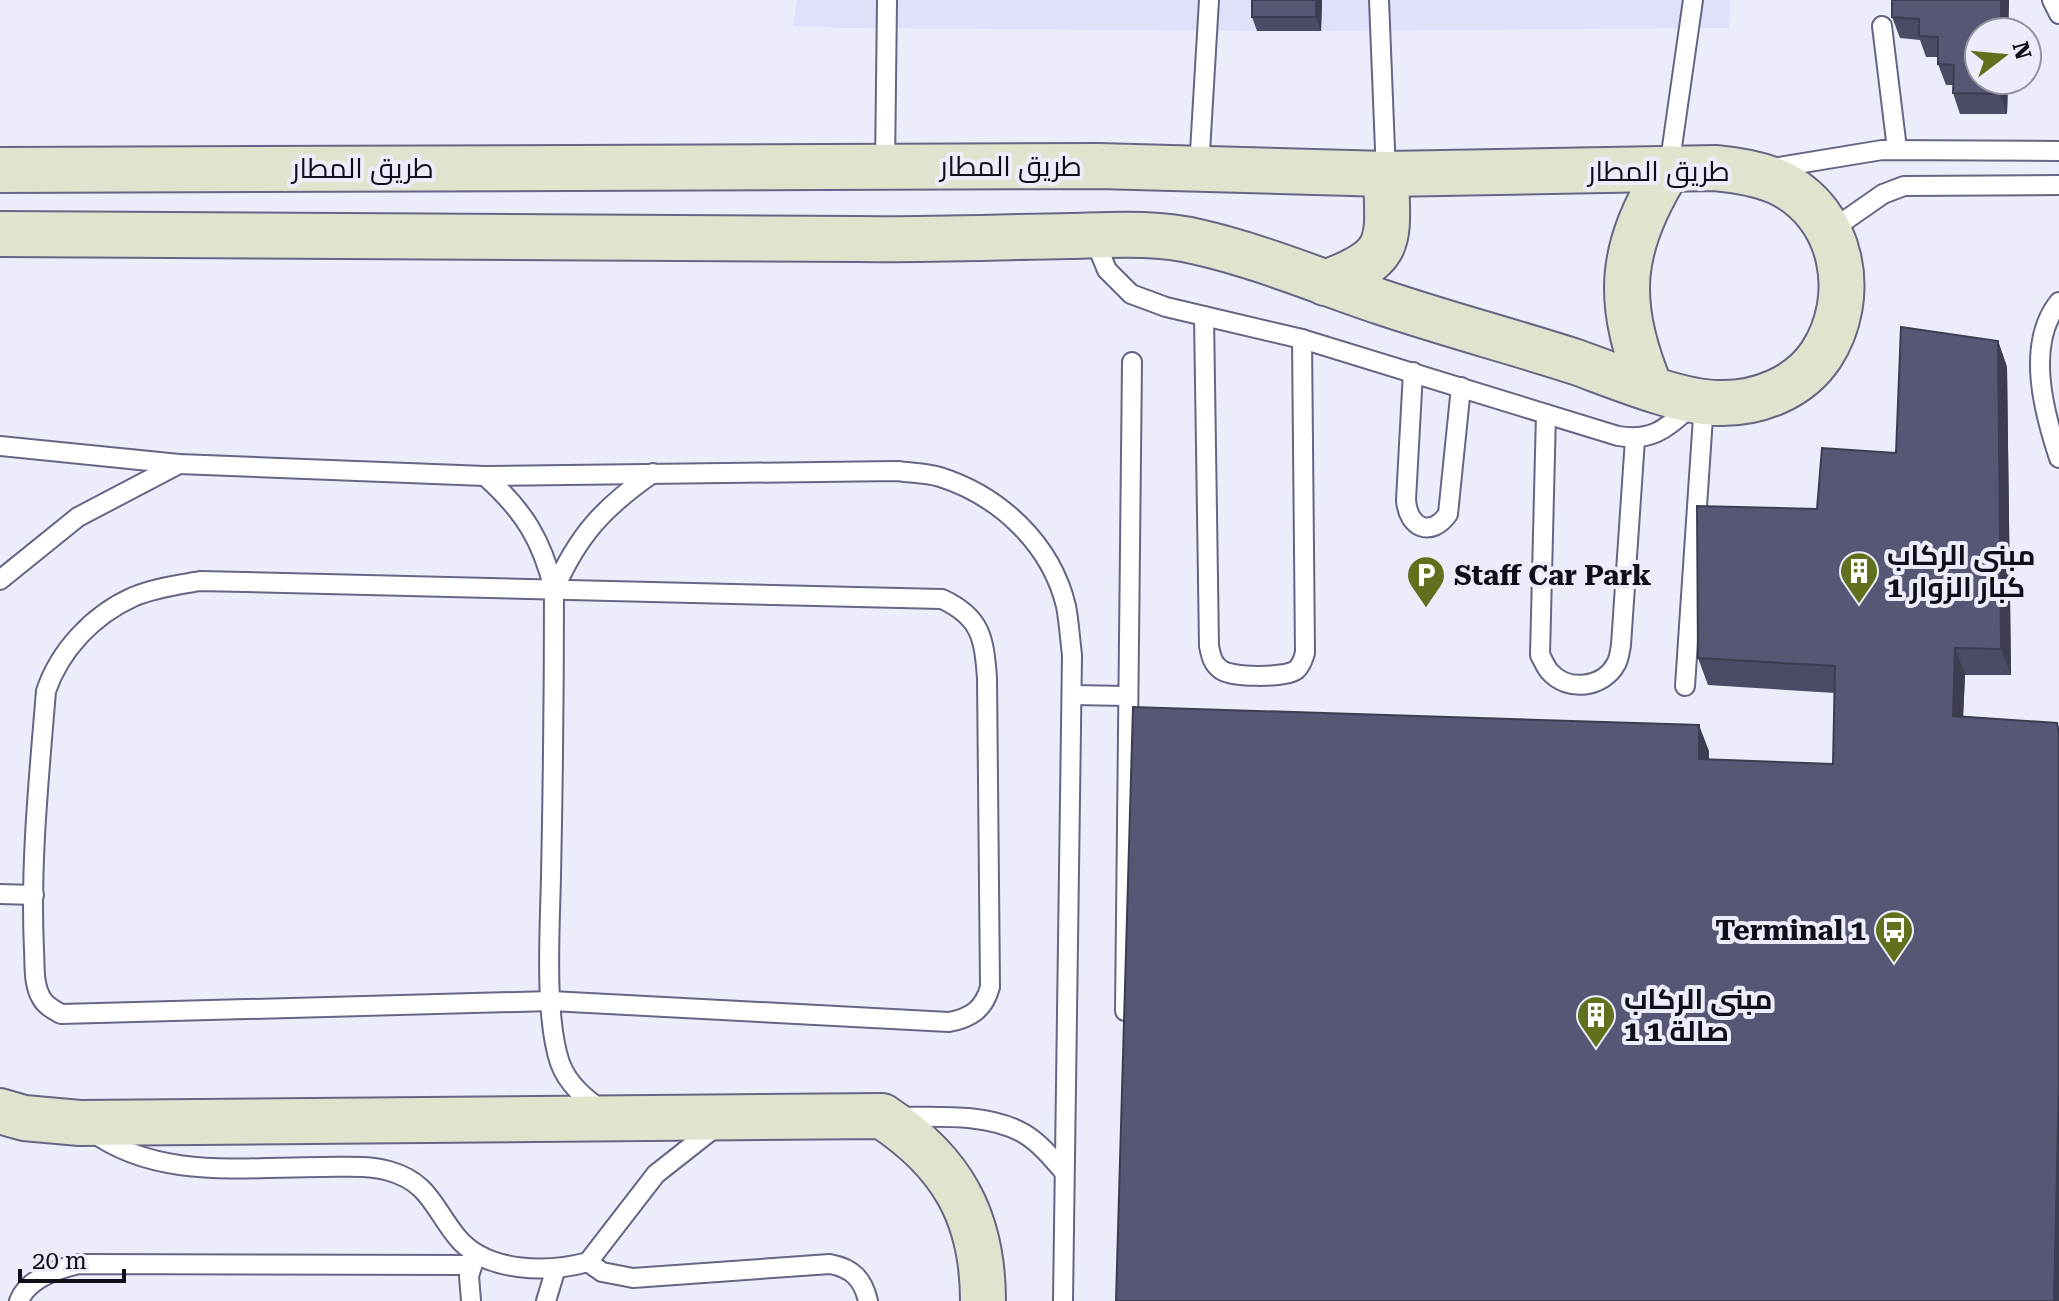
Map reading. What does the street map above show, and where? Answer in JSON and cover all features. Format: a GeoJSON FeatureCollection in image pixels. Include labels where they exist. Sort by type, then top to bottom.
{"type":"FeatureCollection","features":[{"type":"Feature","properties":{"kind":"street","name":"طريق المطار"},"geometry":{"type":"LineString","coordinates":[[0,170],[1098,166],[1386,174],[1715,168],[1749,172],[1782,183],[1810,204],[1830,231],[1841,264],[1843,299],[1835,332],[1817,362],[1791,385],[1759,399],[1725,403],[1701,401],[1650,387],[1197,241],[1149,236],[868,239],[0,234]]}},
{"type":"Feature","properties":{"kind":"street"},"geometry":{"type":"LineString","coordinates":[[1093,236],[1098,166]]}},
{"type":"Feature","properties":{"kind":"street"},"geometry":{"type":"LineString","coordinates":[[1650,387],[1636,355],[1626,291],[1629,258],[1637,226],[1669,168]]}},
{"type":"Feature","properties":{"kind":"street"},"geometry":{"type":"LineString","coordinates":[[1325,283],[1368,264],[1379,252],[1386,237],[1386,174]]}},
{"type":"Feature","properties":{"kind":"street"},"geometry":{"type":"LineString","coordinates":[[0,1111],[24,1118],[80,1123],[882,1116],[910,1135],[953,1182],[964,1203],[979,1247],[983,1301]]}},
{"type":"Feature","properties":{"kind":"lane"},"geometry":{"type":"LineString","coordinates":[[885,166],[887,0]]}},
{"type":"Feature","properties":{"kind":"lane"},"geometry":{"type":"LineString","coordinates":[[1199,169],[1209,0]]}},
{"type":"Feature","properties":{"kind":"lane"},"geometry":{"type":"LineString","coordinates":[[1379,0],[1386,174]]}},
{"type":"Feature","properties":{"kind":"lane"},"geometry":{"type":"LineString","coordinates":[[1669,168],[1693,0]]}},
{"type":"Feature","properties":{"kind":"lane"},"geometry":{"type":"LineString","coordinates":[[2052,0],[2059,14]]}},
{"type":"Feature","properties":{"kind":"lane"},"geometry":{"type":"LineString","coordinates":[[1882,26],[1897,149]]}},
{"type":"Feature","properties":{"kind":"lane"},"geometry":{"type":"LineString","coordinates":[[1749,172],[1897,149],[2059,151]]}},
{"type":"Feature","properties":{"kind":"lane"},"geometry":{"type":"LineString","coordinates":[[1830,231],[1883,194],[1904,186],[2059,185]]}},
{"type":"Feature","properties":{"kind":"lane"},"geometry":{"type":"LineString","coordinates":[[1093,236],[1107,270],[1131,294],[1166,307],[1302,339],[1618,436],[1635,439],[1665,429],[1701,401]]}},
{"type":"Feature","properties":{"kind":"lane"},"geometry":{"type":"LineString","coordinates":[[2059,302],[2045,328],[2040,353],[2042,383],[2059,458]]}},
{"type":"Feature","properties":{"kind":"lane"},"geometry":{"type":"LineString","coordinates":[[1204,316],[1209,646],[1212,661],[1229,675],[1282,675],[1294,672],[1302,664],[1305,653],[1302,339]]}},
{"type":"Feature","properties":{"kind":"lane"},"geometry":{"type":"LineString","coordinates":[[1124,1032],[1132,362]]}},
{"type":"Feature","properties":{"kind":"lane"},"geometry":{"type":"LineString","coordinates":[[1413,372],[1406,500],[1412,521],[1421,527],[1432,528],[1442,523],[1448,514],[1461,387]]}},
{"type":"Feature","properties":{"kind":"lane"},"geometry":{"type":"LineString","coordinates":[[1685,686],[1701,401]]}},
{"type":"Feature","properties":{"kind":"lane"},"geometry":{"type":"LineString","coordinates":[[1546,414],[1540,655],[1550,672],[1566,683],[1585,685],[1603,679],[1616,664],[1621,645],[1635,439]]}},
{"type":"Feature","properties":{"kind":"lane"},"geometry":{"type":"LineString","coordinates":[[0,446],[179,464],[485,476],[897,471],[939,476],[984,496],[1020,523],[1047,560],[1065,604],[1072,655],[1063,1301]]}},
{"type":"Feature","properties":{"kind":"lane"},"geometry":{"type":"LineString","coordinates":[[0,580],[78,517],[179,464]]}},
{"type":"Feature","properties":{"kind":"lane"},"geometry":{"type":"LineString","coordinates":[[554,590],[569,556],[587,532],[629,490],[653,473]]}},
{"type":"Feature","properties":{"kind":"lane"},"geometry":{"type":"LineString","coordinates":[[485,476],[521,512],[535,534],[546,557],[554,590],[551,1001],[557,1049],[568,1079],[611,1118]]}},
{"type":"Feature","properties":{"kind":"lane"},"geometry":{"type":"LineString","coordinates":[[200,581],[554,590],[942,599],[958,607],[974,622],[983,638],[987,678],[990,987],[987,999],[974,1014],[949,1022],[551,1001],[61,1014],[41,998],[36,981],[34,895],[46,691],[54,668],[70,645],[102,616],[133,598],[200,581]]}},
{"type":"Feature","properties":{"kind":"lane"},"geometry":{"type":"LineString","coordinates":[[1072,695],[1128,696]]}},
{"type":"Feature","properties":{"kind":"lane"},"geometry":{"type":"LineString","coordinates":[[0,894],[34,895]]}},
{"type":"Feature","properties":{"kind":"lane"},"geometry":{"type":"LineString","coordinates":[[882,1116],[958,1118],[1001,1124],[1041,1146],[1064,1172]]}},
{"type":"Feature","properties":{"kind":"lane"},"geometry":{"type":"LineString","coordinates":[[19,1301],[20,1296],[35,1282],[54,1270],[79,1264],[474,1260],[556,1268],[588,1262],[656,1174],[729,1117]]}},
{"type":"Feature","properties":{"kind":"lane"},"geometry":{"type":"LineString","coordinates":[[80,1123],[131,1154],[166,1165],[359,1167],[389,1171],[416,1182],[434,1200],[455,1236],[474,1260],[469,1289],[471,1301]]}},
{"type":"Feature","properties":{"kind":"lane"},"geometry":{"type":"LineString","coordinates":[[588,1262],[602,1272],[633,1278],[830,1264],[842,1266],[862,1282],[868,1301]]}},
{"type":"Feature","properties":{"kind":"lane"},"geometry":{"type":"LineString","coordinates":[[546,1301],[556,1268]]}},
{"type":"Feature","properties":{"kind":"shaded area"},"geometry":{"type":"Polygon","coordinates":[[[797,0],[1257,0],[1257,31],[793,26],[797,0]]]}},
{"type":"Feature","properties":{"kind":"shaded area"},"geometry":{"type":"Polygon","coordinates":[[[1322,0],[1730,0],[1729,28],[1321,31],[1322,0]]]}},
{"type":"Feature","properties":{"kind":"building"},"geometry":{"type":"Polygon","coordinates":[[[1252,0],[1316,0],[1316,17],[1252,17],[1252,0]]]}},
{"type":"Feature","properties":{"kind":"building"},"geometry":{"type":"Polygon","coordinates":[[[1892,0],[2001,0],[2001,16],[1963,16],[1963,93],[1953,93],[1954,65],[1938,64],[1938,37],[1919,36],[1919,19],[1892,17],[1892,0]]]}},
{"type":"Feature","properties":{"kind":"building","name":"مبنى الركاب 1 صالة 1"},"geometry":{"type":"Polygon","coordinates":[[[1901,327],[1998,341],[2001,649],[1955,648],[1953,716],[2057,723],[2059,734],[2059,1081],[2054,1301],[1116,1301],[1133,707],[1699,725],[1699,759],[1833,764],[1835,666],[1698,658],[1697,506],[1817,509],[1822,448],[1896,453],[1901,327]]]}},
{"type":"Feature","properties":{"kind":"place","name":"مبنى الركاب 1 كبار الزوار"},"geometry":{"type":"Point","coordinates":[1859,605]}},
{"type":"Feature","properties":{"kind":"place","name":"Staff Car Park"},"geometry":{"type":"Point","coordinates":[1426,609]}},
{"type":"Feature","properties":{"kind":"place","name":"Terminal 1"},"geometry":{"type":"Point","coordinates":[1894,964]}},
{"type":"Feature","properties":{"kind":"place","name":"مبنى الركاب 1 صالة 1"},"geometry":{"type":"Point","coordinates":[1596,1049]}}]}
